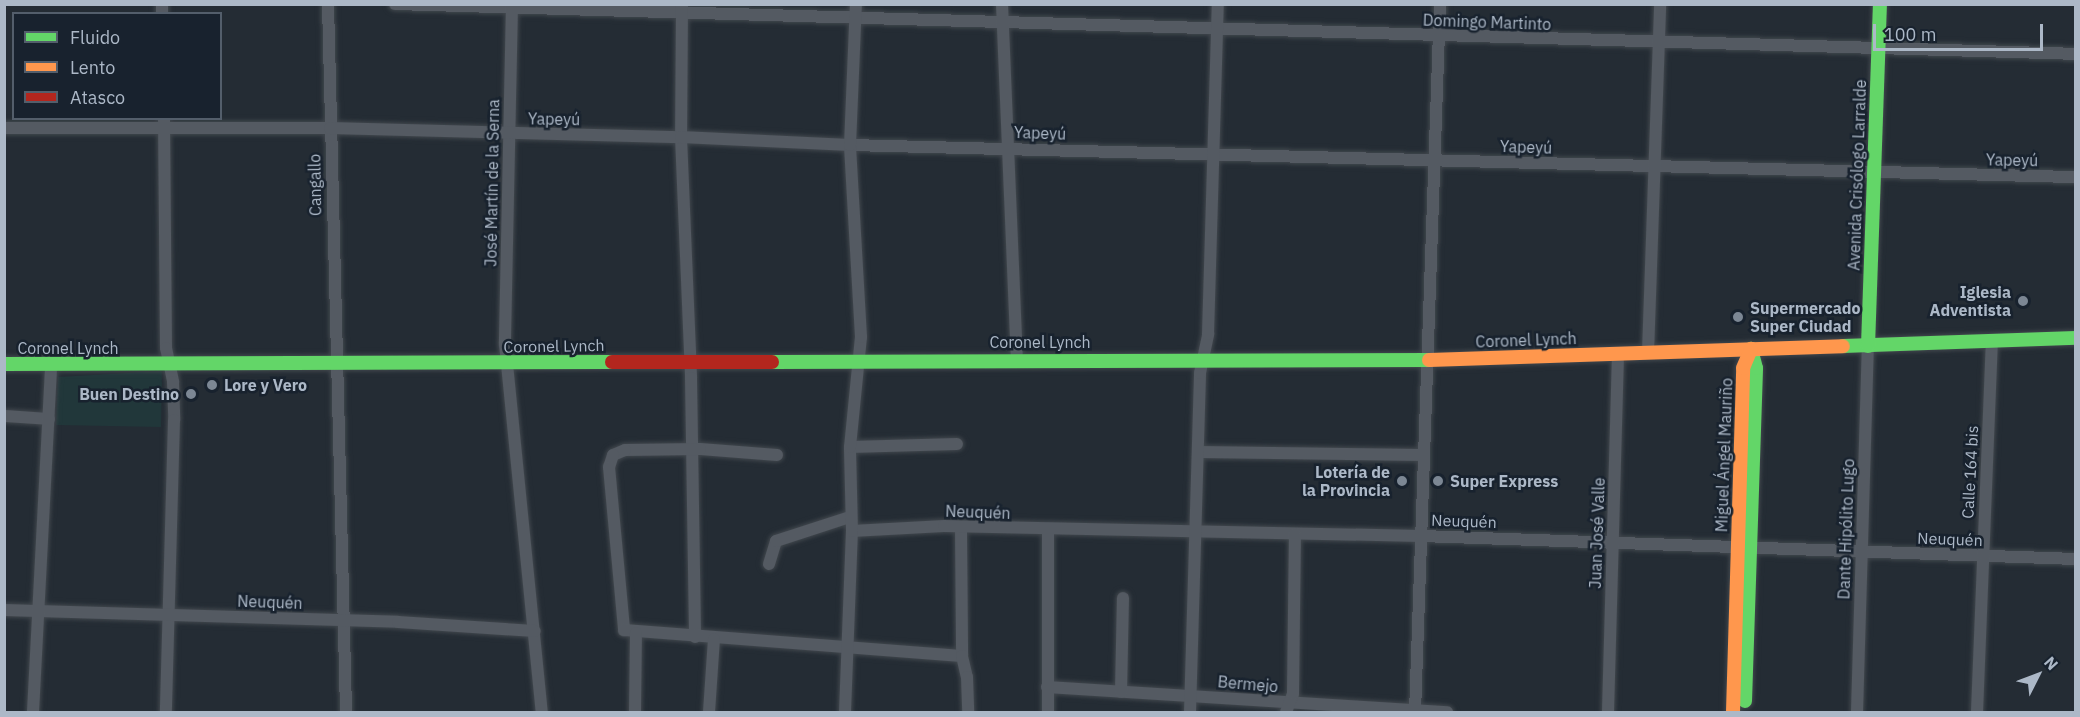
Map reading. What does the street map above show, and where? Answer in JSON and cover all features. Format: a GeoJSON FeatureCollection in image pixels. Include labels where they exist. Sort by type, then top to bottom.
{"type":"FeatureCollection","features":[{"type":"Feature","properties":{"kind":"main road","name":"Avenida Crisólogo Larralde"},"geometry":{"type":"LineString","coordinates":[[1868,346],[1872,174],[1880,4]]}},
{"type":"Feature","properties":{"kind":"main road","name":"Coronel Lynch"},"geometry":{"type":"LineString","coordinates":[[4,364],[859,361],[1017,358],[1427,360],[2076,338]]}},
{"type":"Feature","properties":{"kind":"main road","name":"Miguel Ángel Mauriño"},"geometry":{"type":"LineString","coordinates":[[1745,712],[1743,368],[1751,349]]}},
{"type":"Feature","properties":{"kind":"main road","name":"Miguel Ángel Mauriño"},"geometry":{"type":"LineString","coordinates":[[1733,712],[1744,548]]}},
{"type":"Feature","properties":{"kind":"street","name":"Cangallo"},"geometry":{"type":"LineString","coordinates":[[328,4],[346,712]]}},
{"type":"Feature","properties":{"kind":"street","name":"Domingo Martinto"},"geometry":{"type":"LineString","coordinates":[[394,4],[682,8],[856,18],[1658,44],[2076,54]]}},
{"type":"Feature","properties":{"kind":"street"},"geometry":{"type":"LineString","coordinates":[[844,712],[852,531],[850,447],[861,337],[850,145],[856,4]]}},
{"type":"Feature","properties":{"kind":"street"},"geometry":{"type":"LineString","coordinates":[[1002,4],[1017,358]]}},
{"type":"Feature","properties":{"kind":"street"},"geometry":{"type":"LineString","coordinates":[[1190,712],[1203,360],[1208,334],[1218,4]]}},
{"type":"Feature","properties":{"kind":"street"},"geometry":{"type":"LineString","coordinates":[[1416,712],[1422,455],[1440,4]]}},
{"type":"Feature","properties":{"kind":"street"},"geometry":{"type":"LineString","coordinates":[[1648,353],[1660,4]]}},
{"type":"Feature","properties":{"kind":"street","name":"José Martín de la Serna"},"geometry":{"type":"LineString","coordinates":[[512,6],[507,363],[542,712]]}},
{"type":"Feature","properties":{"kind":"street"},"geometry":{"type":"LineString","coordinates":[[682,8],[681,137],[690,360],[695,637]]}},
{"type":"Feature","properties":{"kind":"street","name":"Yapeyú"},"geometry":{"type":"LineString","coordinates":[[4,128],[164,124],[510,135],[681,137],[850,145],[1655,168],[2076,177]]}},
{"type":"Feature","properties":{"kind":"street"},"geometry":{"type":"LineString","coordinates":[[164,124],[169,363],[174,420],[166,712]]}},
{"type":"Feature","properties":{"kind":"street","name":"Calle 164 bis"},"geometry":{"type":"LineString","coordinates":[[1977,712],[1992,341]]}},
{"type":"Feature","properties":{"kind":"street","name":"Dante Hipólito Lugo"},"geometry":{"type":"LineString","coordinates":[[1857,712],[1868,346]]}},
{"type":"Feature","properties":{"kind":"street","name":"Juan José Valle"},"geometry":{"type":"LineString","coordinates":[[1608,712],[1618,354]]}},
{"type":"Feature","properties":{"kind":"street"},"geometry":{"type":"LineString","coordinates":[[33,712],[51,364]]}},
{"type":"Feature","properties":{"kind":"street"},"geometry":{"type":"LineString","coordinates":[[4,416],[49,419]]}},
{"type":"Feature","properties":{"kind":"street"},"geometry":{"type":"LineString","coordinates":[[850,447],[957,444]]}},
{"type":"Feature","properties":{"kind":"street"},"geometry":{"type":"LineString","coordinates":[[635,712],[630,632],[609,467],[613,456],[625,450],[777,455]]}},
{"type":"Feature","properties":{"kind":"street"},"geometry":{"type":"LineString","coordinates":[[1199,452],[1422,455]]}},
{"type":"Feature","properties":{"kind":"street"},"geometry":{"type":"LineString","coordinates":[[769,564],[776,541],[850,517]]}},
{"type":"Feature","properties":{"kind":"street"},"geometry":{"type":"LineString","coordinates":[[961,529],[962,656],[967,677],[968,712]]}},
{"type":"Feature","properties":{"kind":"street","name":"Neuquén"},"geometry":{"type":"LineString","coordinates":[[852,531],[961,529],[1421,536],[2076,559]]}},
{"type":"Feature","properties":{"kind":"street"},"geometry":{"type":"LineString","coordinates":[[1047,712],[1048,530]]}},
{"type":"Feature","properties":{"kind":"street"},"geometry":{"type":"LineString","coordinates":[[1288,708],[1293,694],[1295,534]]}},
{"type":"Feature","properties":{"kind":"street"},"geometry":{"type":"LineString","coordinates":[[1121,692],[1123,598]]}},
{"type":"Feature","properties":{"kind":"street","name":"Neuquén"},"geometry":{"type":"LineString","coordinates":[[4,610],[344,620],[535,631]]}},
{"type":"Feature","properties":{"kind":"street"},"geometry":{"type":"LineString","coordinates":[[630,632],[962,656]]}},
{"type":"Feature","properties":{"kind":"street"},"geometry":{"type":"LineString","coordinates":[[709,712],[714,639]]}},
{"type":"Feature","properties":{"kind":"street","name":"Bermejo"},"geometry":{"type":"LineString","coordinates":[[1047,687],[1191,696],[1288,708],[1447,712]]}},
{"type":"Feature","properties":{"kind":"green space"},"geometry":{"type":"Polygon","coordinates":[[[162,371],[161,427],[56,425],[58,377],[162,371]]]}},
{"type":"Feature","properties":{"kind":"traffic: fast"},"geometry":{"type":"LineString","coordinates":[[1868,346],[1880,4]]}},
{"type":"Feature","properties":{"kind":"traffic: fast"},"geometry":{"type":"LineString","coordinates":[[1843,346],[2076,338]]}},
{"type":"Feature","properties":{"kind":"traffic: fast"},"geometry":{"type":"LineString","coordinates":[[1745,701],[1756,368],[1751,349]]}},
{"type":"Feature","properties":{"kind":"traffic: fast"},"geometry":{"type":"LineString","coordinates":[[772,362],[1429,360]]}},
{"type":"Feature","properties":{"kind":"traffic: fast"},"geometry":{"type":"LineString","coordinates":[[4,364],[612,362]]}},
{"type":"Feature","properties":{"kind":"traffic: slow"},"geometry":{"type":"LineString","coordinates":[[1429,360],[1843,346]]}},
{"type":"Feature","properties":{"kind":"traffic: slow"},"geometry":{"type":"LineString","coordinates":[[1733,712],[1743,368],[1751,349]]}},
{"type":"Feature","properties":{"kind":"traffic: jam"},"geometry":{"type":"LineString","coordinates":[[612,362],[772,362]]}},
{"type":"Feature","properties":{"kind":"place","name":"Iglesia Adventista"},"geometry":{"type":"Point","coordinates":[2023,301]}},
{"type":"Feature","properties":{"kind":"place","name":"Supermercado Super Ciudad"},"geometry":{"type":"Point","coordinates":[1738,317]}},
{"type":"Feature","properties":{"kind":"place","name":"Lore y Vero"},"geometry":{"type":"Point","coordinates":[212,385]}},
{"type":"Feature","properties":{"kind":"place","name":"Buen Destino"},"geometry":{"type":"Point","coordinates":[191,394]}},
{"type":"Feature","properties":{"kind":"place","name":"Lotería de la Provincia"},"geometry":{"type":"Point","coordinates":[1402,481]}},
{"type":"Feature","properties":{"kind":"place","name":"Super Express"},"geometry":{"type":"Point","coordinates":[1438,481]}}]}
